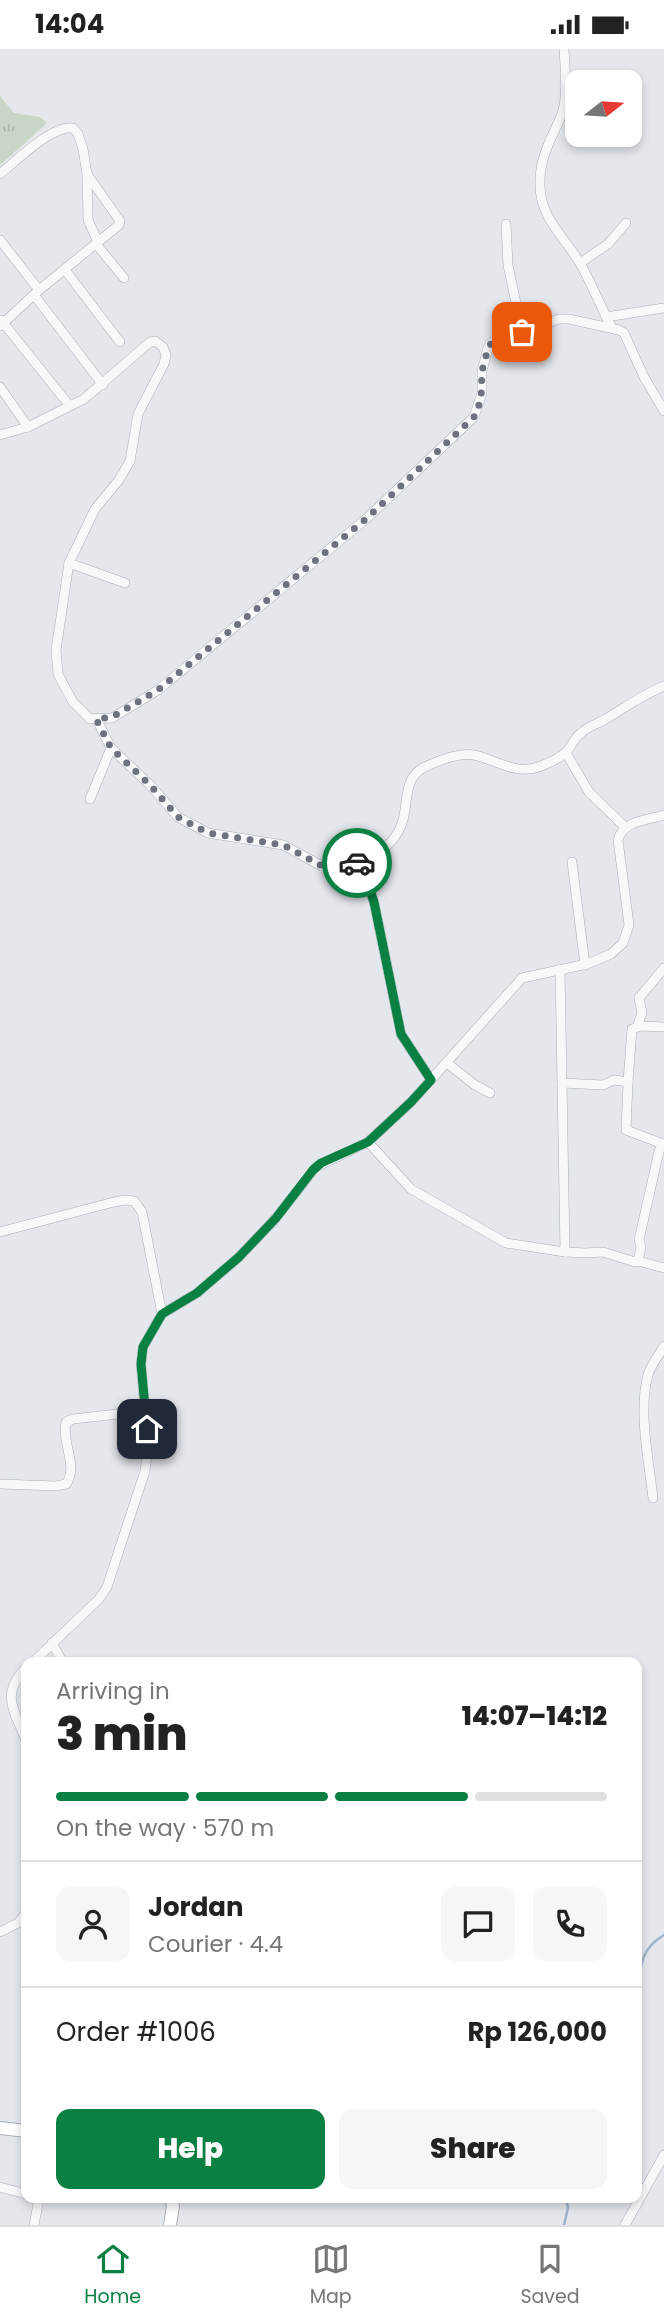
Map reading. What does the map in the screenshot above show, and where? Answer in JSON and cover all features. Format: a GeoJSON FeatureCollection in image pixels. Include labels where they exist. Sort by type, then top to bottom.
{"type":"FeatureCollection","features":[{"type":"Feature","properties":{"kind":"street"},"geometry":{"type":"LineString","coordinates":[[564,49],[563,112],[555,125],[543,158],[540,187],[547,216],[580,263],[612,328]]}},
{"type":"Feature","properties":{"kind":"street"},"geometry":{"type":"LineString","coordinates":[[0,174],[51,134],[67,127],[73,128],[78,134],[87,174],[88,220],[97,243],[124,278]]}},
{"type":"Feature","properties":{"kind":"street"},"geometry":{"type":"LineString","coordinates":[[69,405],[1,323],[119,225],[120,221],[87,174]]}},
{"type":"Feature","properties":{"kind":"street"},"geometry":{"type":"LineString","coordinates":[[580,263],[608,244],[626,223]]}},
{"type":"Feature","properties":{"kind":"street"},"geometry":{"type":"LineString","coordinates":[[506,224],[508,265],[522,332]]}},
{"type":"Feature","properties":{"kind":"street"},"geometry":{"type":"LineString","coordinates":[[0,240],[103,384]]}},
{"type":"Feature","properties":{"kind":"street"},"geometry":{"type":"LineString","coordinates":[[65,270],[120,342]]}},
{"type":"Feature","properties":{"kind":"street"},"geometry":{"type":"LineString","coordinates":[[606,317],[664,308]]}},
{"type":"Feature","properties":{"kind":"street"},"geometry":{"type":"LineString","coordinates":[[0,435],[27,427],[84,399],[146,345],[155,341],[163,347],[166,355],[164,364],[138,414],[130,461],[119,480],[95,509],[69,563],[56,650],[58,674],[79,710],[90,719],[96,719],[112,717],[158,690],[366,519],[474,417],[481,400],[482,371],[492,342],[559,319],[612,328],[624,333],[644,377],[664,411]]}},
{"type":"Feature","properties":{"kind":"street"},"geometry":{"type":"LineString","coordinates":[[0,387],[27,427]]}},
{"type":"Feature","properties":{"kind":"street"},"geometry":{"type":"LineString","coordinates":[[69,563],[125,583]]}},
{"type":"Feature","properties":{"kind":"street"},"geometry":{"type":"LineString","coordinates":[[96,719],[111,748],[150,785],[178,817],[208,833],[283,845],[328,868],[360,862],[377,853],[393,839],[403,822],[411,779],[422,768],[471,754],[510,769],[540,767],[566,753],[581,733],[636,698],[664,686]]}},
{"type":"Feature","properties":{"kind":"street"},"geometry":{"type":"LineString","coordinates":[[90,799],[111,748]]}},
{"type":"Feature","properties":{"kind":"street"},"geometry":{"type":"LineString","coordinates":[[566,753],[589,792],[625,827]]}},
{"type":"Feature","properties":{"kind":"street"},"geometry":{"type":"LineString","coordinates":[[38,1657],[99,1599],[107,1587],[145,1471],[148,1447],[141,1364],[143,1347],[162,1314],[197,1293],[239,1257],[276,1218],[316,1167],[368,1142],[411,1102],[522,978],[585,965],[611,954],[623,943],[629,925],[618,840],[625,827],[664,815]]}},
{"type":"Feature","properties":{"kind":"street"},"geometry":{"type":"LineString","coordinates":[[360,862],[374,902],[401,1034],[431,1080]]}},
{"type":"Feature","properties":{"kind":"street"},"geometry":{"type":"LineString","coordinates":[[572,862],[585,965]]}},
{"type":"Feature","properties":{"kind":"street"},"geometry":{"type":"LineString","coordinates":[[637,1027],[642,1013],[639,998],[664,968]]}},
{"type":"Feature","properties":{"kind":"street"},"geometry":{"type":"LineString","coordinates":[[560,969],[565,1252]]}},
{"type":"Feature","properties":{"kind":"street"},"geometry":{"type":"LineString","coordinates":[[638,1261],[641,1250],[639,1240],[659,1151],[664,1144],[626,1130],[631,1034],[632,1029],[637,1027],[664,1027]]}},
{"type":"Feature","properties":{"kind":"street"},"geometry":{"type":"LineString","coordinates":[[447,1063],[475,1085],[491,1093]]}},
{"type":"Feature","properties":{"kind":"street"},"geometry":{"type":"LineString","coordinates":[[562,1083],[603,1086],[614,1080],[628,1082]]}},
{"type":"Feature","properties":{"kind":"street"},"geometry":{"type":"LineString","coordinates":[[368,1142],[411,1189],[506,1243],[565,1252],[603,1252],[664,1268]]}},
{"type":"Feature","properties":{"kind":"street"},"geometry":{"type":"LineString","coordinates":[[0,1232],[125,1199],[134,1201],[142,1212],[162,1314]]}},
{"type":"Feature","properties":{"kind":"street"},"geometry":{"type":"LineString","coordinates":[[653,1498],[645,1415],[646,1384],[650,1370],[664,1346]]}},
{"type":"Feature","properties":{"kind":"street"},"geometry":{"type":"LineString","coordinates":[[0,1484],[66,1484],[71,1471],[66,1422],[145,1411]]}},
{"type":"Feature","properties":{"kind":"street"},"geometry":{"type":"LineString","coordinates":[[52,1643],[60,1657]]}},
{"type":"Feature","properties":{"kind":"street"},"geometry":{"type":"LineString","coordinates":[[21,1673],[13,1682],[10,1691],[21,1726]]}},
{"type":"Feature","properties":{"kind":"street"},"geometry":{"type":"LineString","coordinates":[[0,1932],[21,1919]]}},
{"type":"Feature","properties":{"kind":"street"},"geometry":{"type":"LineString","coordinates":[[0,2127],[21,2129]]}},
{"type":"Feature","properties":{"kind":"street"},"geometry":{"type":"LineString","coordinates":[[642,2194],[664,2155]]}},
{"type":"Feature","properties":{"kind":"street"},"geometry":{"type":"LineString","coordinates":[[0,2187],[21,2193]]}},
{"type":"Feature","properties":{"kind":"street"},"geometry":{"type":"LineString","coordinates":[[34,2225],[38,2203]]}},
{"type":"Feature","properties":{"kind":"street"},"geometry":{"type":"LineString","coordinates":[[170,2225],[172,2203]]}},
{"type":"Feature","properties":{"kind":"street"},"geometry":{"type":"LineString","coordinates":[[625,2225],[637,2203]]}},
{"type":"Feature","properties":{"kind":"green space"},"geometry":{"type":"Polygon","coordinates":[[[0,96],[14,113],[40,117],[46,122],[0,165],[0,96]]]}},
{"type":"Feature","properties":{"kind":"waterway"},"geometry":{"type":"LineString","coordinates":[[642,1964],[649,1948],[664,1935]]}},
{"type":"Feature","properties":{"kind":"waterway"},"geometry":{"type":"LineString","coordinates":[[564,2225],[567,2203]]}},
{"type":"Feature","properties":{"kind":"way so far"},"geometry":{"type":"LineString","coordinates":[[357,863],[328,868],[283,845],[208,833],[178,817],[150,785],[111,748],[96,719],[112,717],[158,690],[366,519],[474,417],[481,400],[482,371],[489,345],[522,332]]}},
{"type":"Feature","properties":{"kind":"route"},"geometry":{"type":"LineString","coordinates":[[147,1429],[141,1364],[143,1347],[162,1314],[197,1293],[239,1257],[276,1218],[321,1163],[368,1142],[431,1080],[401,1034],[374,902],[360,862],[357,863]]}}]}
